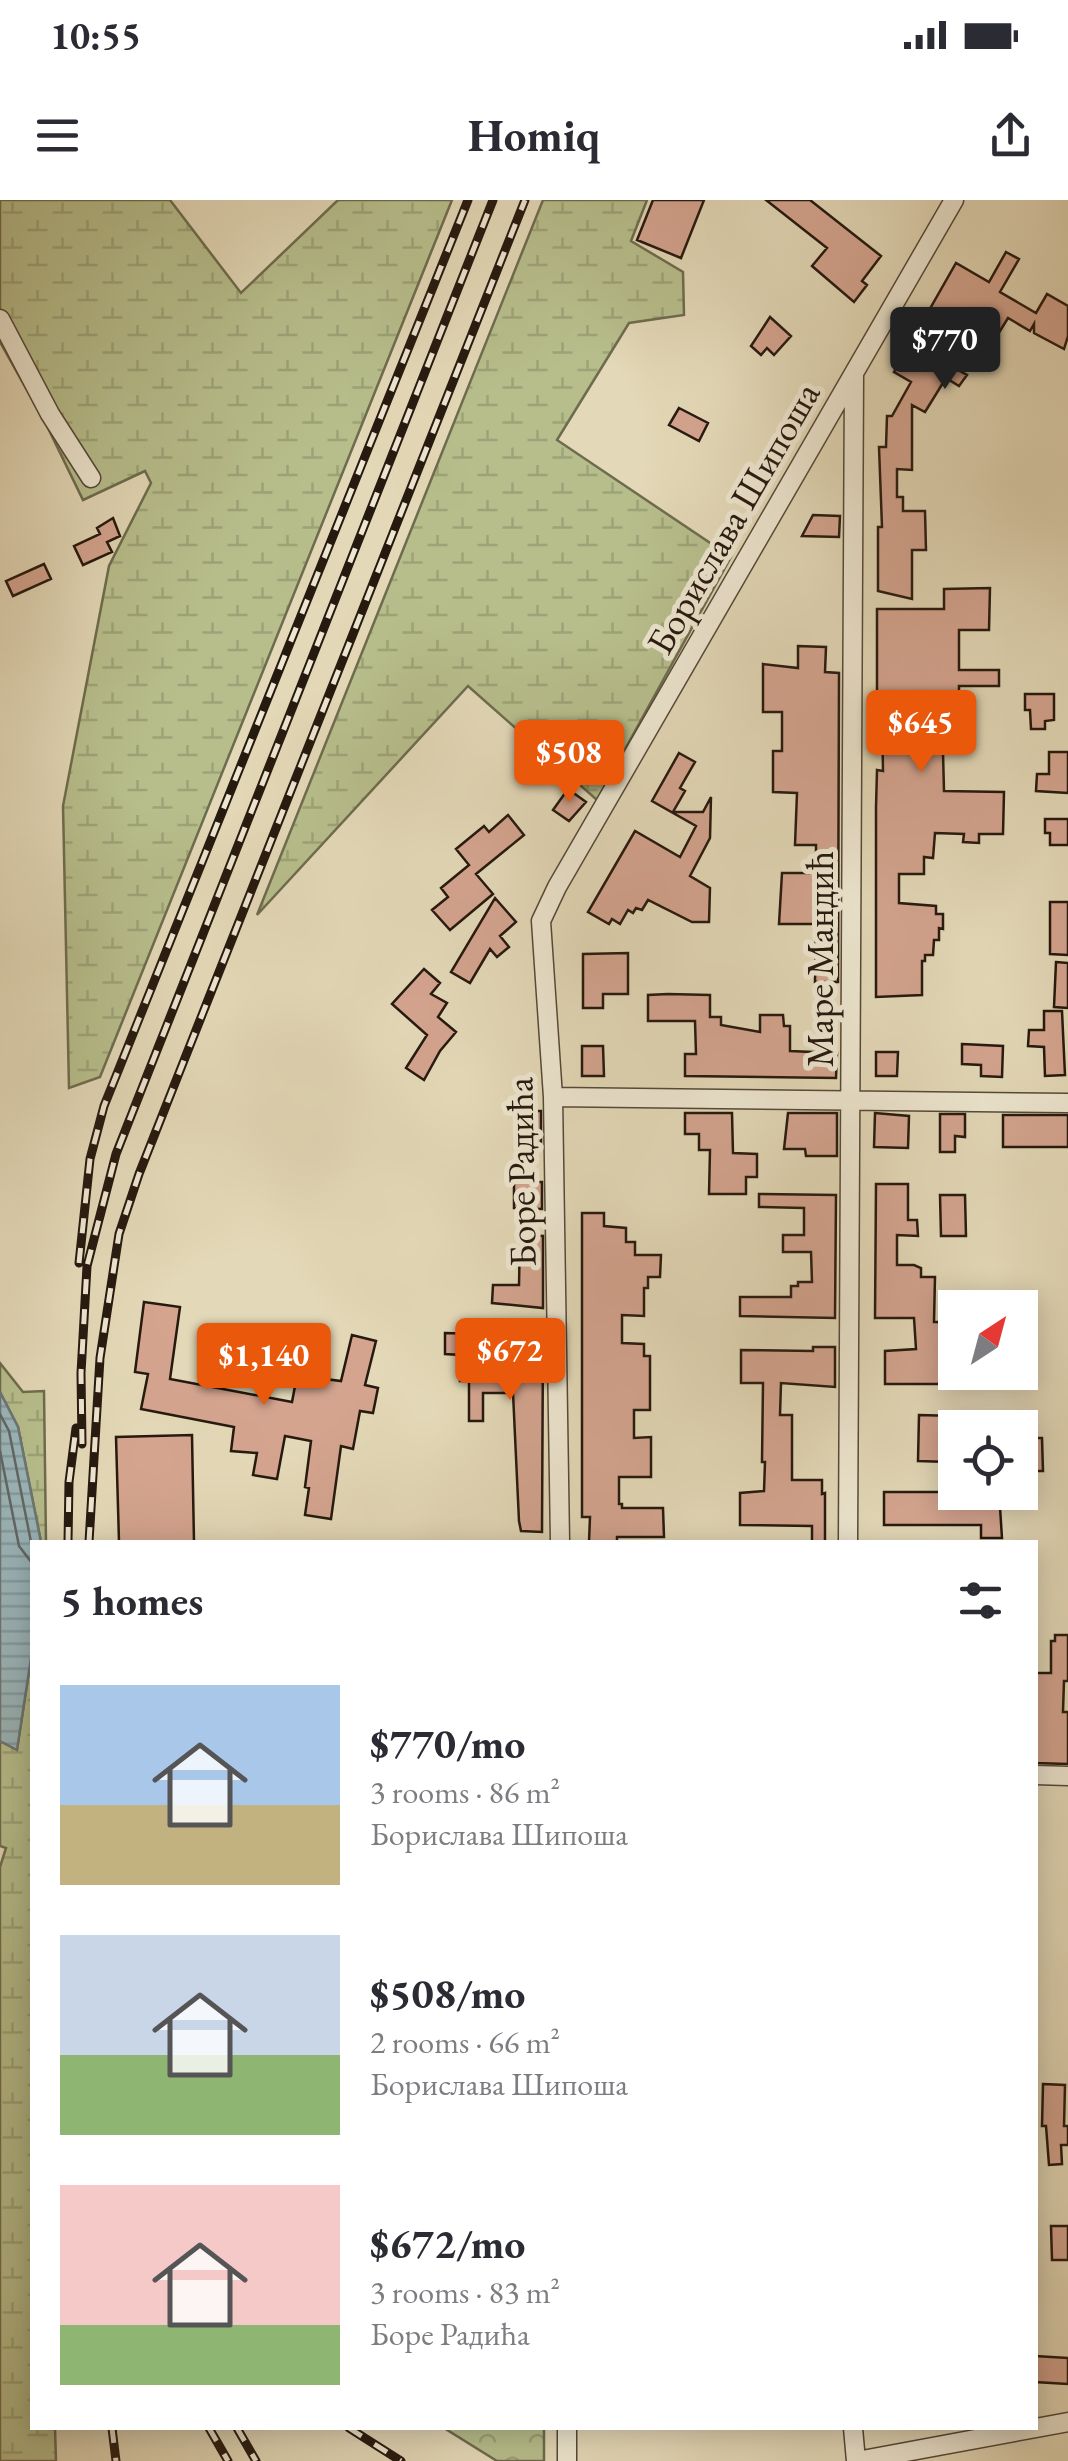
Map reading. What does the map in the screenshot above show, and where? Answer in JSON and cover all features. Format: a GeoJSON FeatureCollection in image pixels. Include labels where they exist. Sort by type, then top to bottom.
{"type":"FeatureCollection","features":[{"type":"Feature","properties":{"kind":"street","name":"Борислава Шипоша"},"geometry":{"type":"LineString","coordinates":[[541,921],[556,887],[954,200]]}},
{"type":"Feature","properties":{"kind":"street"},"geometry":{"type":"LineString","coordinates":[[0,319],[50,414],[91,478]]}},
{"type":"Feature","properties":{"kind":"street","name":"Маре Мандић"},"geometry":{"type":"LineString","coordinates":[[848,1540],[854,375]]}},
{"type":"Feature","properties":{"kind":"street","name":"Боре Радића"},"geometry":{"type":"LineString","coordinates":[[541,921],[553,1097],[560,1540]]}},
{"type":"Feature","properties":{"kind":"street"},"geometry":{"type":"LineString","coordinates":[[553,1097],[1068,1103]]}},
{"type":"Feature","properties":{"kind":"street"},"geometry":{"type":"LineString","coordinates":[[1038,1775],[1068,1776]]}},
{"type":"Feature","properties":{"kind":"street"},"geometry":{"type":"LineString","coordinates":[[1038,2428],[1068,2422]]}},
{"type":"Feature","properties":{"kind":"street"},"geometry":{"type":"LineString","coordinates":[[567,2430],[567,2461]]}},
{"type":"Feature","properties":{"kind":"street"},"geometry":{"type":"LineString","coordinates":[[853,2430],[856,2461],[1025,2430]]}},
{"type":"Feature","properties":{"kind":"green space"},"geometry":{"type":"Polygon","coordinates":[[[0,200],[170,200],[241,293],[338,200],[452,200],[100,1077],[69,1088],[63,806],[109,566],[151,483],[145,471],[83,500],[0,342],[0,200]]]}},
{"type":"Feature","properties":{"kind":"green space"},"geometry":{"type":"Polygon","coordinates":[[[543,200],[647,200],[631,241],[683,272],[684,315],[629,323],[557,440],[731,557],[597,800],[468,686],[257,915],[543,200]]]}},
{"type":"Feature","properties":{"kind":"green space"},"geometry":{"type":"Polygon","coordinates":[[[0,1363],[23,1392],[44,1391],[46,1540],[41,1540],[18,1427],[0,1392],[0,1363]]]}},
{"type":"Feature","properties":{"kind":"green space"},"geometry":{"type":"Polygon","coordinates":[[[30,1665],[30,2430],[55,2430],[56,2461],[0,2461],[0,1867],[6,1848],[0,1846],[0,1741],[17,1749],[30,1665]]]}},
{"type":"Feature","properties":{"kind":"green space"},"geometry":{"type":"Polygon","coordinates":[[[447,2430],[544,2430],[544,2461],[497,2461],[447,2430]]]}},
{"type":"Feature","properties":{"kind":"water"},"geometry":{"type":"Polygon","coordinates":[[[0,1392],[18,1427],[41,1540],[30,1540],[30,1665],[17,1750],[0,1741],[0,1392]]]}},
{"type":"Feature","properties":{"kind":"building"},"geometry":{"type":"Polygon","coordinates":[[[653,200],[704,200],[681,258],[637,240],[653,200]]]}},
{"type":"Feature","properties":{"kind":"building"},"geometry":{"type":"Polygon","coordinates":[[[766,200],[810,200],[881,256],[862,281],[867,285],[854,302],[812,266],[827,248],[766,200]]]}},
{"type":"Feature","properties":{"kind":"building"},"geometry":{"type":"Polygon","coordinates":[[[1006,252],[1019,259],[1000,292],[1036,313],[1047,294],[1068,306],[1064,349],[1034,333],[1034,324],[1030,331],[1008,318],[987,352],[976,346],[960,371],[967,375],[959,386],[946,378],[925,412],[912,405],[912,470],[897,469],[897,497],[903,497],[903,511],[925,511],[926,550],[912,550],[912,599],[878,591],[878,527],[882,527],[879,447],[886,447],[887,416],[892,416],[911,382],[894,372],[956,263],[989,282],[1006,252]]]}},
{"type":"Feature","properties":{"kind":"building"},"geometry":{"type":"Polygon","coordinates":[[[770,317],[791,336],[774,355],[767,348],[761,355],[751,346],[770,317]]]}},
{"type":"Feature","properties":{"kind":"building"},"geometry":{"type":"Polygon","coordinates":[[[679,408],[708,423],[699,441],[669,425],[679,408]]]}},
{"type":"Feature","properties":{"kind":"building"},"geometry":{"type":"Polygon","coordinates":[[[813,515],[840,516],[839,537],[802,536],[813,515]]]}},
{"type":"Feature","properties":{"kind":"building"},"geometry":{"type":"Polygon","coordinates":[[[113,518],[120,536],[107,542],[112,552],[83,565],[74,546],[100,534],[97,528],[113,518]]]}},
{"type":"Feature","properties":{"kind":"building"},"geometry":{"type":"Polygon","coordinates":[[[44,564],[51,579],[13,596],[6,581],[44,564]]]}},
{"type":"Feature","properties":{"kind":"building"},"geometry":{"type":"Polygon","coordinates":[[[990,588],[989,630],[959,630],[959,670],[999,670],[999,686],[959,686],[959,711],[898,713],[899,740],[919,740],[920,752],[943,752],[944,791],[1004,792],[1003,834],[979,834],[979,843],[963,842],[964,834],[935,833],[933,858],[924,857],[924,874],[899,874],[899,903],[936,906],[936,914],[943,914],[943,929],[939,928],[939,940],[934,940],[933,955],[925,955],[922,961],[922,995],[876,997],[877,770],[883,771],[882,712],[877,712],[877,609],[944,609],[944,589],[990,588]]]}},
{"type":"Feature","properties":{"kind":"building"},"geometry":{"type":"Polygon","coordinates":[[[798,646],[826,647],[825,672],[839,673],[838,982],[815,982],[816,924],[779,924],[782,873],[816,873],[816,845],[795,845],[797,793],[773,792],[773,751],[782,751],[782,712],[763,712],[763,664],[798,668],[798,646]]]}},
{"type":"Feature","properties":{"kind":"building"},"geometry":{"type":"Polygon","coordinates":[[[1025,694],[1054,694],[1054,720],[1045,721],[1045,729],[1031,729],[1025,694]]]}},
{"type":"Feature","properties":{"kind":"building"},"geometry":{"type":"Polygon","coordinates":[[[1049,752],[1068,752],[1068,793],[1036,791],[1037,774],[1049,774],[1049,752]]]}},
{"type":"Feature","properties":{"kind":"building"},"geometry":{"type":"Polygon","coordinates":[[[679,753],[695,762],[680,788],[685,791],[673,812],[703,812],[711,797],[710,838],[690,876],[710,888],[709,922],[692,922],[648,900],[642,910],[628,910],[620,924],[612,919],[609,924],[588,912],[635,831],[680,857],[696,826],[652,801],[679,753]]]}},
{"type":"Feature","properties":{"kind":"building"},"geometry":{"type":"Polygon","coordinates":[[[568,789],[586,802],[569,821],[553,810],[568,789]]]}},
{"type":"Feature","properties":{"kind":"building"},"geometry":{"type":"Polygon","coordinates":[[[508,815],[524,835],[476,874],[493,894],[450,930],[432,910],[448,897],[441,888],[469,865],[456,849],[484,826],[489,832],[508,815]]]}},
{"type":"Feature","properties":{"kind":"building"},"geometry":{"type":"Polygon","coordinates":[[[1045,819],[1068,819],[1068,845],[1050,845],[1045,819]]]}},
{"type":"Feature","properties":{"kind":"building"},"geometry":{"type":"Polygon","coordinates":[[[495,898],[516,922],[500,936],[509,947],[497,957],[490,949],[470,983],[451,972],[495,898]]]}},
{"type":"Feature","properties":{"kind":"building"},"geometry":{"type":"Polygon","coordinates":[[[1050,902],[1068,902],[1068,955],[1050,954],[1050,902]]]}},
{"type":"Feature","properties":{"kind":"building"},"geometry":{"type":"Polygon","coordinates":[[[628,953],[628,994],[603,994],[603,1008],[583,1008],[583,954],[628,953]]]}},
{"type":"Feature","properties":{"kind":"building"},"geometry":{"type":"Polygon","coordinates":[[[1056,962],[1068,963],[1068,1008],[1054,1007],[1056,962]]]}},
{"type":"Feature","properties":{"kind":"building"},"geometry":{"type":"Polygon","coordinates":[[[424,969],[440,983],[431,994],[447,1003],[438,1017],[456,1032],[424,1080],[406,1068],[427,1035],[392,1004],[424,969]]]}},
{"type":"Feature","properties":{"kind":"building"},"geometry":{"type":"Polygon","coordinates":[[[648,995],[710,995],[710,1017],[721,1017],[721,1025],[760,1032],[760,1015],[783,1015],[784,1026],[790,1026],[790,1051],[837,1053],[836,1078],[685,1076],[685,1054],[696,1054],[695,1021],[648,1021],[648,995]]]}},
{"type":"Feature","properties":{"kind":"building"},"geometry":{"type":"Polygon","coordinates":[[[1044,1011],[1062,1011],[1065,1075],[1045,1076],[1044,1047],[1028,1046],[1029,1030],[1044,1030],[1044,1011]]]}},
{"type":"Feature","properties":{"kind":"building"},"geometry":{"type":"Polygon","coordinates":[[[962,1044],[1003,1046],[1002,1077],[981,1076],[981,1065],[962,1064],[962,1044]]]}},
{"type":"Feature","properties":{"kind":"building"},"geometry":{"type":"Polygon","coordinates":[[[582,1046],[603,1046],[604,1076],[582,1076],[582,1046]]]}},
{"type":"Feature","properties":{"kind":"building"},"geometry":{"type":"Polygon","coordinates":[[[876,1052],[898,1052],[897,1076],[876,1076],[876,1052]]]}},
{"type":"Feature","properties":{"kind":"building"},"geometry":{"type":"Polygon","coordinates":[[[520,1111],[541,1111],[541,1149],[519,1148],[520,1111]]]}},
{"type":"Feature","properties":{"kind":"building"},"geometry":{"type":"Polygon","coordinates":[[[685,1113],[732,1113],[733,1153],[757,1154],[757,1177],[746,1177],[746,1194],[709,1194],[710,1150],[699,1150],[699,1134],[685,1134],[685,1113]]]}},
{"type":"Feature","properties":{"kind":"building"},"geometry":{"type":"Polygon","coordinates":[[[788,1113],[837,1113],[837,1156],[806,1156],[805,1149],[784,1149],[788,1113]]]}},
{"type":"Feature","properties":{"kind":"building"},"geometry":{"type":"Polygon","coordinates":[[[875,1113],[909,1116],[908,1148],[874,1147],[875,1113]]]}},
{"type":"Feature","properties":{"kind":"building"},"geometry":{"type":"Polygon","coordinates":[[[940,1114],[965,1114],[965,1137],[955,1136],[955,1152],[940,1152],[940,1114]]]}},
{"type":"Feature","properties":{"kind":"building"},"geometry":{"type":"Polygon","coordinates":[[[1003,1115],[1068,1115],[1068,1147],[1003,1147],[1003,1115]]]}},
{"type":"Feature","properties":{"kind":"building"},"geometry":{"type":"Polygon","coordinates":[[[514,1182],[542,1182],[542,1209],[514,1208],[514,1182]]]}},
{"type":"Feature","properties":{"kind":"building"},"geometry":{"type":"Polygon","coordinates":[[[876,1184],[908,1184],[908,1220],[917,1220],[918,1236],[897,1235],[897,1265],[914,1265],[921,1268],[921,1277],[935,1277],[938,1384],[885,1384],[885,1351],[916,1349],[914,1318],[875,1318],[876,1184]]]}},
{"type":"Feature","properties":{"kind":"building"},"geometry":{"type":"Polygon","coordinates":[[[759,1194],[836,1195],[835,1318],[740,1316],[740,1297],[791,1297],[791,1286],[812,1282],[811,1252],[783,1252],[783,1235],[804,1235],[804,1208],[759,1207],[759,1194]]]}},
{"type":"Feature","properties":{"kind":"building"},"geometry":{"type":"Polygon","coordinates":[[[940,1195],[965,1195],[966,1236],[941,1236],[940,1195]]]}},
{"type":"Feature","properties":{"kind":"building"},"geometry":{"type":"Polygon","coordinates":[[[582,1213],[604,1213],[604,1226],[626,1228],[626,1242],[635,1242],[635,1255],[661,1255],[660,1277],[648,1277],[648,1288],[644,1288],[644,1316],[622,1315],[622,1343],[644,1344],[644,1356],[650,1356],[650,1410],[634,1410],[634,1438],[651,1437],[651,1477],[619,1477],[619,1504],[622,1508],[663,1508],[664,1537],[589,1540],[590,1517],[582,1517],[582,1213]]]}},
{"type":"Feature","properties":{"kind":"building"},"geometry":{"type":"Polygon","coordinates":[[[520,1235],[543,1236],[543,1308],[492,1303],[493,1285],[519,1285],[520,1235]]]}},
{"type":"Feature","properties":{"kind":"building"},"geometry":{"type":"Polygon","coordinates":[[[144,1302],[180,1307],[170,1379],[292,1402],[296,1381],[324,1385],[325,1379],[341,1381],[352,1335],[376,1341],[365,1385],[378,1388],[373,1413],[360,1411],[353,1449],[341,1446],[331,1519],[305,1515],[311,1441],[285,1436],[277,1479],[253,1475],[257,1453],[231,1451],[234,1427],[141,1409],[148,1374],[135,1372],[144,1302]]]}},
{"type":"Feature","properties":{"kind":"building"},"geometry":{"type":"Polygon","coordinates":[[[445,1333],[543,1336],[542,1532],[521,1531],[513,1393],[483,1393],[483,1421],[469,1421],[469,1381],[460,1381],[461,1355],[445,1354],[445,1333]]]}},
{"type":"Feature","properties":{"kind":"building"},"geometry":{"type":"Polygon","coordinates":[[[813,1347],[835,1347],[835,1387],[781,1383],[780,1415],[792,1415],[792,1480],[822,1480],[825,1540],[812,1540],[812,1526],[740,1525],[740,1493],[764,1491],[765,1462],[763,1383],[741,1383],[741,1350],[813,1351],[813,1347]]]}},
{"type":"Feature","properties":{"kind":"building"},"geometry":{"type":"Polygon","coordinates":[[[919,1415],[938,1416],[938,1462],[918,1461],[919,1415]]]}},
{"type":"Feature","properties":{"kind":"building"},"geometry":{"type":"Polygon","coordinates":[[[192,1435],[194,1540],[119,1540],[116,1437],[192,1435]]]}},
{"type":"Feature","properties":{"kind":"building"},"geometry":{"type":"Polygon","coordinates":[[[1038,1438],[1042,1438],[1043,1471],[1038,1471],[1038,1438]]]}},
{"type":"Feature","properties":{"kind":"building"},"geometry":{"type":"Polygon","coordinates":[[[884,1492],[938,1492],[938,1510],[1000,1510],[1002,1538],[981,1538],[981,1525],[884,1525],[884,1492]]]}},
{"type":"Feature","properties":{"kind":"building"},"geometry":{"type":"Polygon","coordinates":[[[1055,1635],[1068,1635],[1063,1712],[1068,1712],[1068,1764],[1038,1763],[1038,1673],[1051,1673],[1051,1641],[1055,1641],[1055,1635]]]}},
{"type":"Feature","properties":{"kind":"building"},"geometry":{"type":"Polygon","coordinates":[[[1043,2084],[1065,2085],[1064,2126],[1068,2126],[1068,2145],[1061,2145],[1062,2164],[1049,2165],[1046,2126],[1042,2126],[1043,2084]]]}},
{"type":"Feature","properties":{"kind":"building"},"geometry":{"type":"Polygon","coordinates":[[[1051,2226],[1068,2226],[1068,2260],[1052,2260],[1051,2226]]]}},
{"type":"Feature","properties":{"kind":"building"},"geometry":{"type":"Polygon","coordinates":[[[1038,2356],[1068,2358],[1068,2384],[1038,2382],[1038,2356]]]}},
{"type":"Feature","properties":{"kind":"railway"},"geometry":{"type":"LineString","coordinates":[[79,1263],[90,1159],[104,1106],[468,200]]}},
{"type":"Feature","properties":{"kind":"railway"},"geometry":{"type":"LineString","coordinates":[[82,1444],[87,1266],[116,1154],[493,200]]}},
{"type":"Feature","properties":{"kind":"railway"},"geometry":{"type":"LineString","coordinates":[[89,1540],[100,1358],[119,1234],[139,1174],[525,200]]}},
{"type":"Feature","properties":{"kind":"railway"},"geometry":{"type":"LineString","coordinates":[[68,1540],[69,1482],[76,1428]]}},
{"type":"Feature","properties":{"kind":"railway"},"geometry":{"type":"LineString","coordinates":[[112,2430],[116,2461]]}},
{"type":"Feature","properties":{"kind":"railway"},"geometry":{"type":"LineString","coordinates":[[210,2430],[228,2461]]}},
{"type":"Feature","properties":{"kind":"railway"},"geometry":{"type":"LineString","coordinates":[[238,2430],[256,2461]]}},
{"type":"Feature","properties":{"kind":"railway"},"geometry":{"type":"LineString","coordinates":[[352,2430],[401,2461]]}}]}
